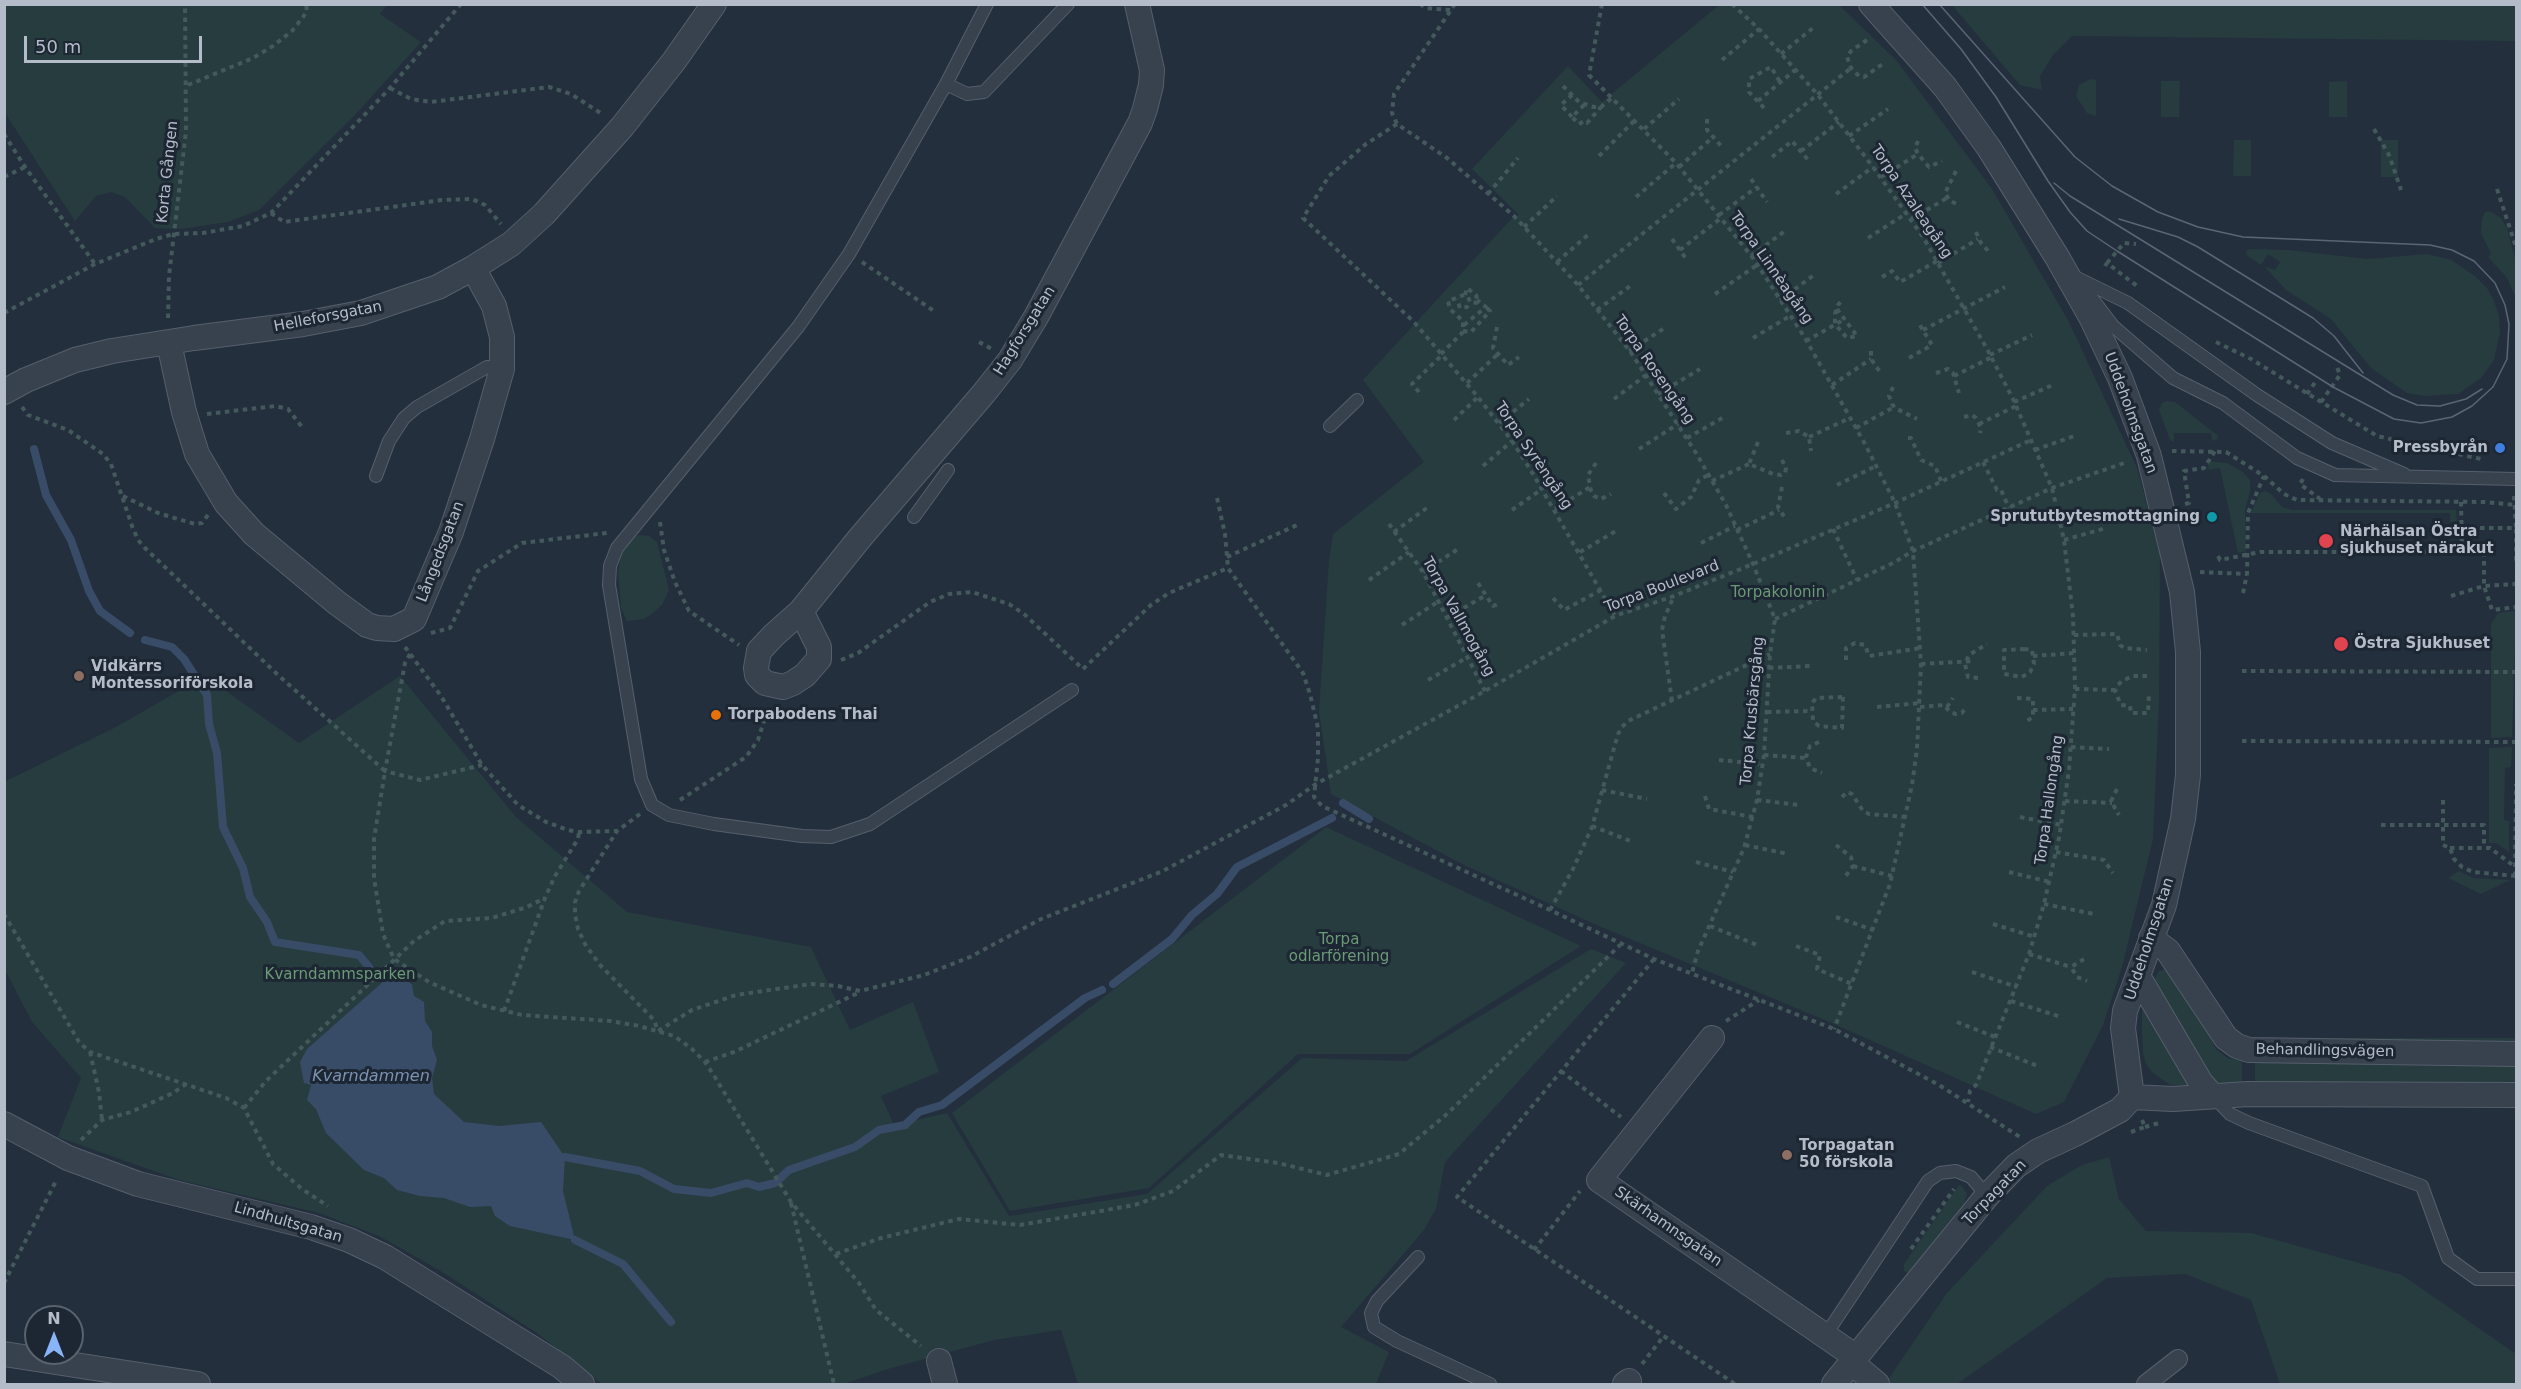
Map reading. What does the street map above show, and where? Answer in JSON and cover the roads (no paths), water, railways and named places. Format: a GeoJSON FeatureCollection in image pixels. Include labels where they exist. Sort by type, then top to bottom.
{"type":"FeatureCollection","features":[{"type":"Feature","properties":{"kind":"street","name":"Helleforsgatan"},"geometry":{"type":"LineString","coordinates":[[8,390],[75,360],[112,351],[303,324],[361,313],[438,287],[473,268],[511,244],[544,214],[637,108],[714,4]]}},
{"type":"Feature","properties":{"kind":"street","name":"Hagforsgatan"},"geometry":{"type":"LineString","coordinates":[[801,611],[819,646],[819,659],[805,675],[793,683],[783,687],[765,684],[757,675],[759,651],[801,611],[859,539],[984,393],[1010,360],[1039,311],[1140,123],[1145,109],[1152,70],[1137,4]]}},
{"type":"Feature","properties":{"kind":"street","name":"Uddeholmsgatan"},"geometry":{"type":"LineString","coordinates":[[1871,4],[1951,96],[1989,148],[2057,257],[2091,317],[2120,378],[2149,456],[2182,592],[2188,652],[2188,775],[2183,819],[2171,879],[2125,1011],[2123,1028],[2132,1097]]}},
{"type":"Feature","properties":{"kind":"street","name":"Långedsgatan"},"geometry":{"type":"LineString","coordinates":[[169,343],[184,412],[197,454],[226,503],[254,534],[337,603],[367,625],[391,633],[414,619],[451,532],[482,439],[502,369],[502,337],[494,306],[473,268]]}},
{"type":"Feature","properties":{"kind":"street","name":"Behandlingsvägen"},"geometry":{"type":"LineString","coordinates":[[2151,938],[2168,951],[2226,1038],[2237,1046],[2249,1050],[2517,1054]]}},
{"type":"Feature","properties":{"kind":"street"},"geometry":{"type":"LineString","coordinates":[[2138,976],[2201,1083],[2212,1095]]}},
{"type":"Feature","properties":{"kind":"street","name":"Skärhamnsgatan"},"geometry":{"type":"LineString","coordinates":[[1712,1038],[1599,1180],[1825,1336],[1854,1360],[1877,1384]]}},
{"type":"Feature","properties":{"kind":"street"},"geometry":{"type":"LineString","coordinates":[[2132,1097],[2173,1099],[2248,1094],[2517,1095]]}},
{"type":"Feature","properties":{"kind":"street","name":"Torpagatan"},"geometry":{"type":"LineString","coordinates":[[1834,1384],[1988,1196],[2016,1166],[2038,1151],[2120,1110],[2132,1097]]}},
{"type":"Feature","properties":{"kind":"street","name":"Lindhultsgatan"},"geometry":{"type":"LineString","coordinates":[[4,1124],[68,1158],[138,1184],[311,1227],[349,1240],[385,1257],[562,1367],[582,1384]]}},
{"type":"Feature","properties":{"kind":"street"},"geometry":{"type":"LineString","coordinates":[[4,1354],[198,1384]]}},
{"type":"Feature","properties":{"kind":"street"},"geometry":{"type":"LineString","coordinates":[[2146,1384],[2178,1359]]}},
{"type":"Feature","properties":{"kind":"street"},"geometry":{"type":"LineString","coordinates":[[939,1361],[945,1384]]}},
{"type":"Feature","properties":{"kind":"lane"},"geometry":{"type":"LineString","coordinates":[[987,4],[946,84],[849,254],[798,327],[617,548],[610,566],[609,585],[641,778],[652,805],[669,815],[802,836],[831,837],[848,832],[870,824],[1072,690]]}},
{"type":"Feature","properties":{"kind":"lane"},"geometry":{"type":"LineString","coordinates":[[946,84],[967,94],[984,92],[1068,4]]}},
{"type":"Feature","properties":{"kind":"lane"},"geometry":{"type":"LineString","coordinates":[[2057,257],[2077,278],[2113,327],[2140,351],[2173,378],[2223,403],[2296,458],[2335,475],[2517,479]]}},
{"type":"Feature","properties":{"kind":"lane"},"geometry":{"type":"LineString","coordinates":[[2077,278],[2128,303],[2266,400],[2332,443],[2411,478]]}},
{"type":"Feature","properties":{"kind":"lane"},"geometry":{"type":"LineString","coordinates":[[375,476],[389,441],[404,418],[417,407],[487,367],[502,369]]}},
{"type":"Feature","properties":{"kind":"lane"},"geometry":{"type":"LineString","coordinates":[[1330,426],[1357,400]]}},
{"type":"Feature","properties":{"kind":"lane"},"geometry":{"type":"LineString","coordinates":[[914,517],[948,470]]}},
{"type":"Feature","properties":{"kind":"lane"},"geometry":{"type":"LineString","coordinates":[[2212,1095],[2230,1114],[2249,1123],[2422,1186],[2448,1258],[2477,1279],[2517,1279]]}},
{"type":"Feature","properties":{"kind":"lane"},"geometry":{"type":"LineString","coordinates":[[1825,1336],[1928,1181],[1941,1173],[1956,1171],[1971,1177],[1988,1196]]}},
{"type":"Feature","properties":{"kind":"lane"},"geometry":{"type":"LineString","coordinates":[[1418,1257],[1377,1300],[1371,1313],[1374,1327],[1397,1341],[1490,1384]]}},
{"type":"Feature","properties":{"kind":"water","name":"Kvarndammen"},"geometry":{"type":"Polygon","coordinates":[[[397,978],[407,980],[412,985],[414,996],[424,1002],[425,1021],[432,1032],[432,1046],[437,1060],[432,1078],[434,1094],[464,1122],[499,1126],[541,1122],[565,1157],[563,1191],[575,1240],[510,1226],[495,1216],[491,1206],[470,1207],[444,1198],[420,1196],[397,1190],[384,1178],[364,1170],[326,1133],[316,1109],[307,1100],[311,1085],[304,1083],[300,1062],[307,1049],[384,981],[397,978]]]}},
{"type":"Feature","properties":{"kind":"waterway"},"geometry":{"type":"LineString","coordinates":[[34,449],[46,495],[71,540],[89,591],[100,611],[130,633]]}},
{"type":"Feature","properties":{"kind":"waterway"},"geometry":{"type":"LineString","coordinates":[[145,640],[172,647],[184,659],[207,695],[209,724],[217,753],[223,827],[243,868],[250,897],[267,922],[275,942],[359,955],[369,967]]}},
{"type":"Feature","properties":{"kind":"waterway"},"geometry":{"type":"LineString","coordinates":[[1343,803],[1369,819]]}},
{"type":"Feature","properties":{"kind":"waterway"},"geometry":{"type":"LineString","coordinates":[[1113,984],[1172,939],[1192,915],[1217,894],[1237,867],[1332,818]]}},
{"type":"Feature","properties":{"kind":"waterway"},"geometry":{"type":"LineString","coordinates":[[565,1157],[640,1171],[674,1189],[711,1193],[747,1183],[759,1187],[775,1183],[789,1170],[855,1147],[879,1130],[905,1125],[919,1112],[942,1105],[1085,998],[1102,990]]}},
{"type":"Feature","properties":{"kind":"waterway"},"geometry":{"type":"LineString","coordinates":[[575,1240],[623,1264],[671,1322]]}},
{"type":"Feature","properties":{"kind":"tram line"},"geometry":{"type":"LineString","coordinates":[[1922,4],[1961,49],[1996,97],[2048,181],[2087,231],[2333,387],[2394,419],[2421,423],[2452,417],[2472,406],[2493,387],[2507,359],[2509,324],[2505,305],[2495,283],[2474,261],[2452,250],[2430,245],[2243,237],[2198,227],[2158,212],[2112,186],[2075,157],[1939,4]]}},
{"type":"Feature","properties":{"kind":"tram line"},"geometry":{"type":"LineString","coordinates":[[2054,183],[2070,196],[2393,395],[2417,405],[2440,406],[2466,399],[2482,389]]}},
{"type":"Feature","properties":{"kind":"tram line"},"geometry":{"type":"LineString","coordinates":[[2119,219],[2178,237],[2198,247],[2313,318],[2334,336],[2363,373]]}},
{"type":"Feature","properties":{"kind":"place","name":"Pressbyrån"},"geometry":{"type":"Point","coordinates":[2500,448]}},
{"type":"Feature","properties":{"kind":"place","name":"Sprututbytesmottagning"},"geometry":{"type":"Point","coordinates":[2212,517]}},
{"type":"Feature","properties":{"kind":"place","name":"Närhälsan Östra sjukhuset närakut"},"geometry":{"type":"Point","coordinates":[2326,541]}},
{"type":"Feature","properties":{"kind":"place","name":"Östra Sjukhuset"},"geometry":{"type":"Point","coordinates":[2341,644]}},
{"type":"Feature","properties":{"kind":"place","name":"Vidkärrs Montessoriförskola"},"geometry":{"type":"Point","coordinates":[79,676]}},
{"type":"Feature","properties":{"kind":"place","name":"Torpabodens Thai"},"geometry":{"type":"Point","coordinates":[716,715]}},
{"type":"Feature","properties":{"kind":"place","name":"Torpagatan 50 förskola"},"geometry":{"type":"Point","coordinates":[1787,1155]}},
{"type":"Feature","properties":{"kind":"park label","name":"Torpakolonin"},"geometry":{"type":"Point","coordinates":[1778,593]}},
{"type":"Feature","properties":{"kind":"park label","name":"Torpa odlarförening"},"geometry":{"type":"Point","coordinates":[1339,948]}},
{"type":"Feature","properties":{"kind":"park label","name":"Kvarndammsparken"},"geometry":{"type":"Point","coordinates":[340,975]}}]}
